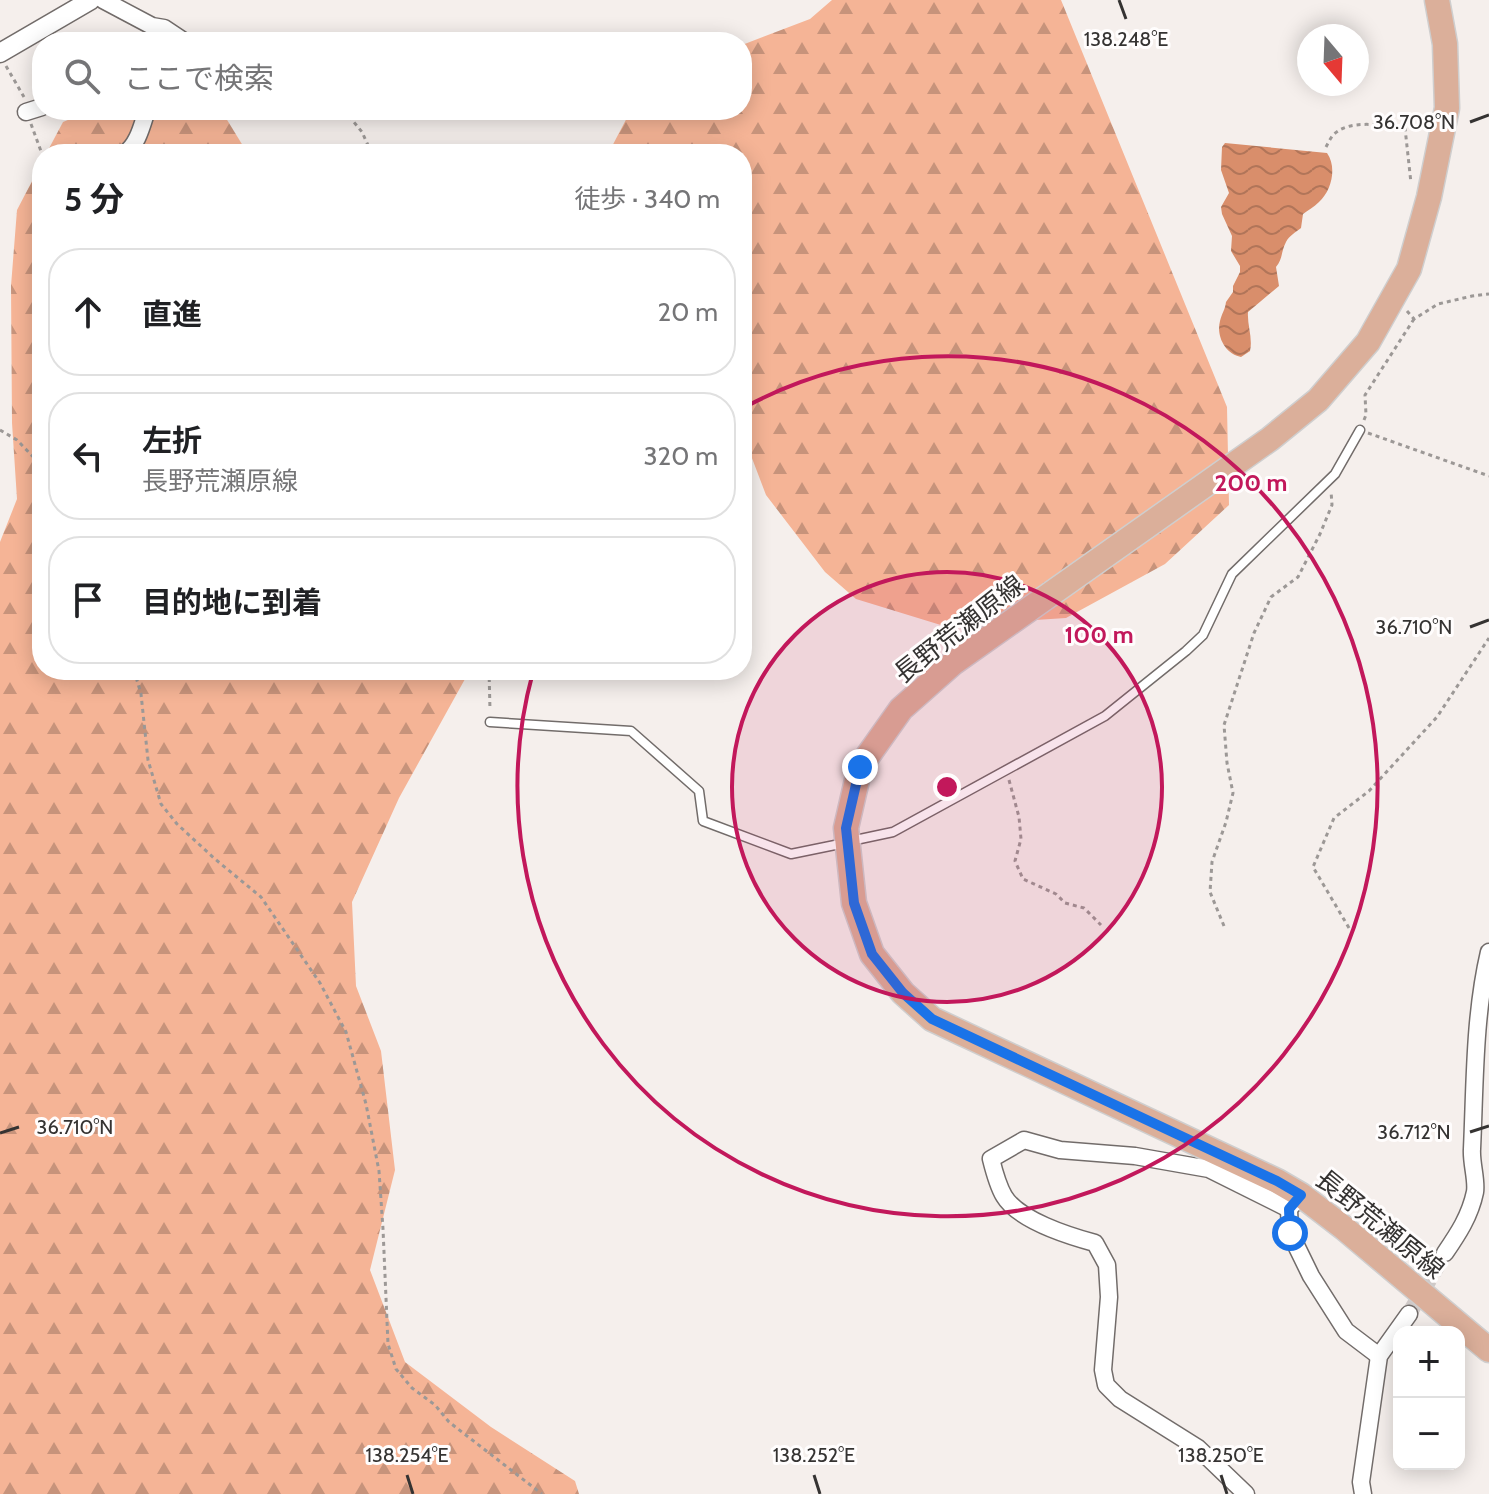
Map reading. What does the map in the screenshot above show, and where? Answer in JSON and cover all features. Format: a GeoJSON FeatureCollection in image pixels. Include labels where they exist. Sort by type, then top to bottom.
{"type":"FeatureCollection","features":[{"type":"Feature","properties":{"kind":"main road","name":"長野荒瀬原線"},"geometry":{"type":"LineString","coordinates":[[1437,0],[1445,44],[1447,108],[1427,205],[1409,269],[1368,342],[1318,400],[1270,439],[953,663],[901,709],[860,767],[846,828],[854,903],[872,954],[903,993],[932,1019],[1277,1181],[1295,1202],[1344,1228],[1489,1350]]}},
{"type":"Feature","properties":{"kind":"street"},"geometry":{"type":"LineString","coordinates":[[36,32],[91,0]]}},
{"type":"Feature","properties":{"kind":"street"},"geometry":{"type":"LineString","coordinates":[[103,0],[159,32]]}},
{"type":"Feature","properties":{"kind":"street"},"geometry":{"type":"LineString","coordinates":[[0,53],[32,34]]}},
{"type":"Feature","properties":{"kind":"street"},"geometry":{"type":"LineString","coordinates":[[134,144],[144,120]]}},
{"type":"Feature","properties":{"kind":"street"},"geometry":{"type":"LineString","coordinates":[[1445,1253],[1464,1225],[1476,1189],[1471,1163],[1477,1035],[1489,952]]}},
{"type":"Feature","properties":{"kind":"street"},"geometry":{"type":"LineString","coordinates":[[1246,1494],[1198,1448],[1120,1399],[1106,1385],[1103,1370],[1109,1297],[1107,1265],[1095,1243],[1063,1234],[1025,1216],[1004,1198],[991,1159],[1024,1140],[1060,1150],[1150,1159],[1209,1169],[1295,1202],[1290,1233],[1311,1276],[1346,1331],[1379,1356]]}},
{"type":"Feature","properties":{"kind":"street"},"geometry":{"type":"LineString","coordinates":[[1358,1490],[1379,1356],[1409,1314]]}},
{"type":"Feature","properties":{"kind":"lane"},"geometry":{"type":"LineString","coordinates":[[860,839],[893,832],[1105,716],[1203,635],[1232,574],[1335,474],[1360,430]]}},
{"type":"Feature","properties":{"kind":"lane"},"geometry":{"type":"LineString","coordinates":[[490,722],[631,731],[699,791],[703,821],[791,854],[835,845]]}},
{"type":"Feature","properties":{"kind":"path"},"geometry":{"type":"LineString","coordinates":[[352,120],[367,144]]}},
{"type":"Feature","properties":{"kind":"path"},"geometry":{"type":"LineString","coordinates":[[1326,147],[1335,133],[1350,126],[1405,128],[1412,185]]}},
{"type":"Feature","properties":{"kind":"path"},"geometry":{"type":"LineString","coordinates":[[1489,294],[1438,304],[1414,319],[1365,395],[1366,415],[1360,430],[1489,476]]}},
{"type":"Feature","properties":{"kind":"path"},"geometry":{"type":"LineString","coordinates":[[1393,297],[1414,319]]}},
{"type":"Feature","properties":{"kind":"path"},"geometry":{"type":"LineString","coordinates":[[0,430],[17,440],[32,456]]}},
{"type":"Feature","properties":{"kind":"path"},"geometry":{"type":"LineString","coordinates":[[1224,926],[1210,892],[1212,862],[1233,793],[1224,725],[1254,633],[1271,597],[1298,577],[1320,534],[1332,505],[1329,480]]}},
{"type":"Feature","properties":{"kind":"path"},"geometry":{"type":"LineString","coordinates":[[1349,928],[1313,867],[1334,818],[1369,791],[1437,717],[1489,638]]}},
{"type":"Feature","properties":{"kind":"path"},"geometry":{"type":"LineString","coordinates":[[137,680],[148,760],[161,804],[186,833],[261,897],[320,983],[346,1032],[366,1104],[379,1171],[388,1344],[396,1369],[449,1422],[542,1494]]}},
{"type":"Feature","properties":{"kind":"path"},"geometry":{"type":"LineString","coordinates":[[489,680],[490,722]]}},
{"type":"Feature","properties":{"kind":"path"},"geometry":{"type":"LineString","coordinates":[[1006,770],[1019,817],[1021,839],[1015,861],[1023,879],[1056,894],[1065,903],[1084,908],[1101,925]]}},
{"type":"Feature","properties":{"kind":"green space"},"geometry":{"type":"Polygon","coordinates":[[[832,0],[1061,0],[1227,407],[1229,505],[1165,564],[1066,618],[944,626],[856,599],[825,572],[766,495],[752,458],[752,144],[613,144],[626,120],[752,120],[752,41],[810,19],[832,0]]]}},
{"type":"Feature","properties":{"kind":"green space"},"geometry":{"type":"Polygon","coordinates":[[[227,120],[242,144],[51,144],[63,122],[227,120]]]}},
{"type":"Feature","properties":{"kind":"green space"},"geometry":{"type":"Polygon","coordinates":[[[32,181],[32,680],[464,680],[399,798],[352,902],[356,986],[381,1051],[395,1170],[370,1270],[405,1362],[491,1427],[575,1481],[579,1494],[0,1494],[0,542],[17,499],[12,423],[11,286],[17,210],[32,181]]]}},
{"type":"Feature","properties":{"kind":"water"},"geometry":{"type":"Polygon","coordinates":[[[1225,143],[1327,153],[1332,165],[1332,178],[1327,191],[1319,202],[1303,214],[1301,228],[1284,245],[1276,267],[1279,286],[1248,312],[1250,351],[1241,357],[1226,348],[1219,333],[1226,302],[1240,272],[1231,251],[1232,236],[1221,207],[1229,193],[1221,170],[1225,143]]]}},
{"type":"Feature","properties":{"kind":"tunnel"},"geometry":{"type":"LineString","coordinates":[[1409,1314],[1445,1253]]}},
{"type":"Feature","properties":{"kind":"route"},"geometry":{"type":"LineString","coordinates":[[860,767],[846,828],[854,903],[872,954],[903,993],[932,1019],[1301,1195],[1289,1209],[1290,1233]]}}]}
